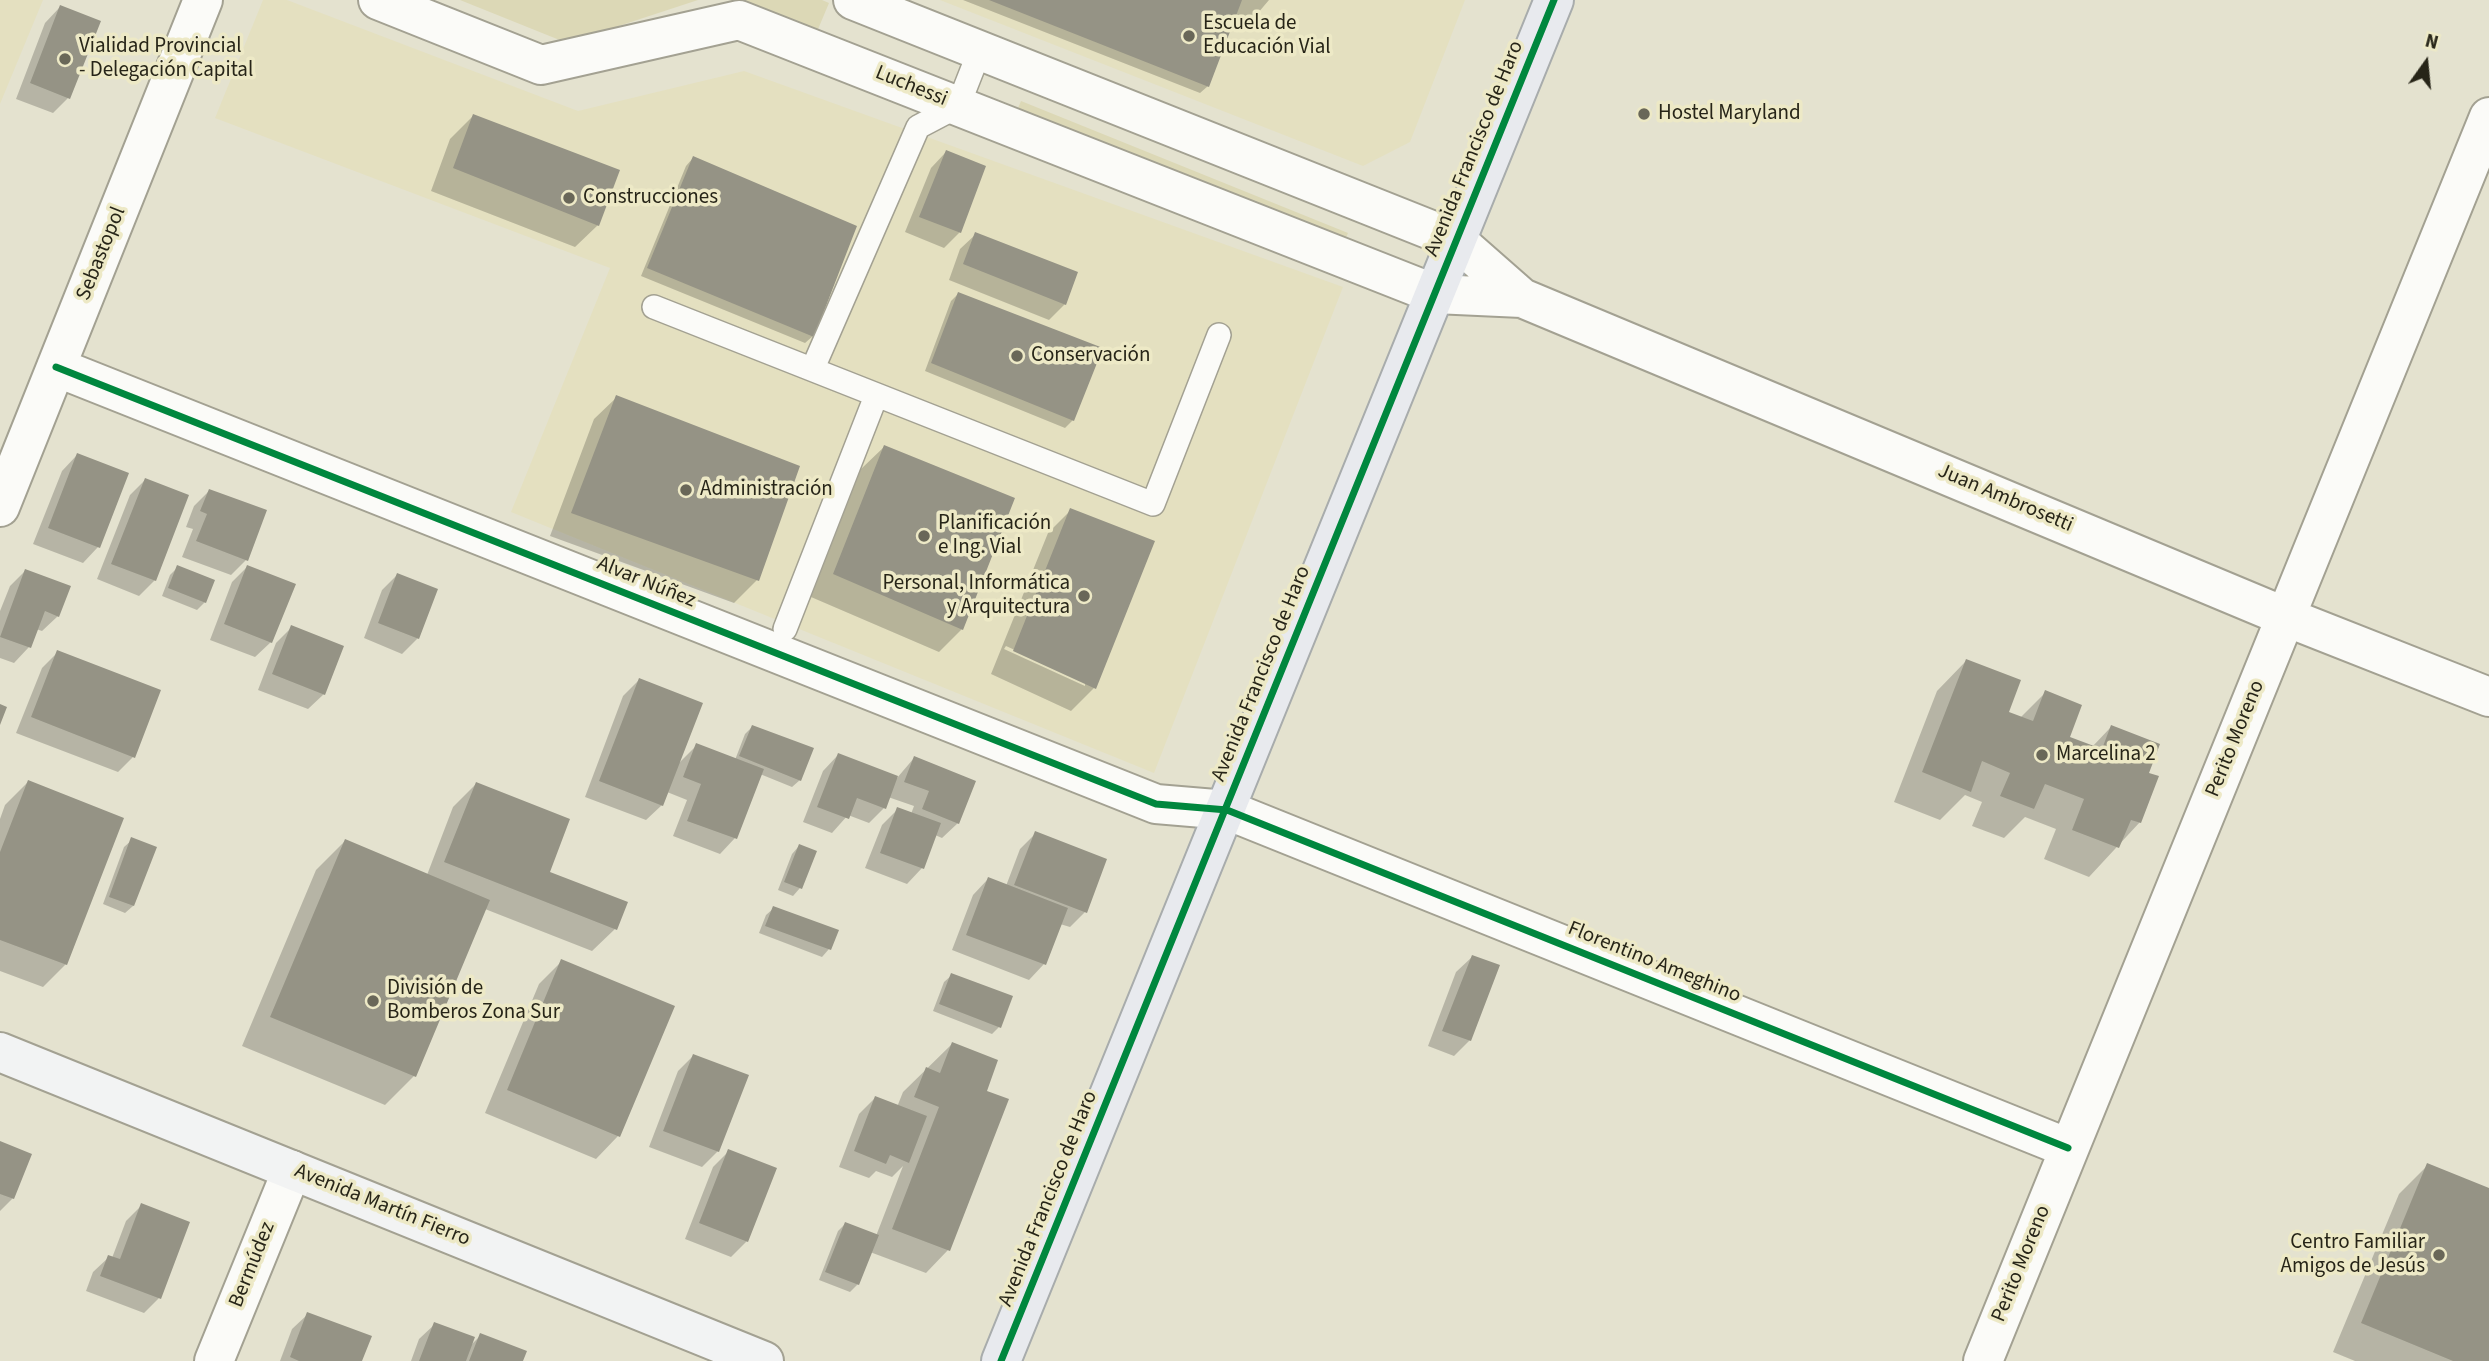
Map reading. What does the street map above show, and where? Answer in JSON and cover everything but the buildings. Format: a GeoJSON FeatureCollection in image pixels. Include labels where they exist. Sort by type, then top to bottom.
{"type":"FeatureCollection","features":[{"type":"Feature","properties":{"kind":"main road","name":"Avenida Francisco de Haro"},"geometry":{"type":"LineString","coordinates":[[1002,1361],[1554,0]]}},
{"type":"Feature","properties":{"kind":"main road","name":"Avenida Martín Fierro"},"geometry":{"type":"LineString","coordinates":[[0,1052],[764,1361]]}},
{"type":"Feature","properties":{"kind":"street","name":"Sebastopol"},"geometry":{"type":"LineString","coordinates":[[0,507],[203,0]]}},
{"type":"Feature","properties":{"kind":"street","name":"Luchessi"},"geometry":{"type":"LineString","coordinates":[[378,0],[541,65],[739,20],[1435,295]]}},
{"type":"Feature","properties":{"kind":"street"},"geometry":{"type":"LineString","coordinates":[[845,61],[864,2],[1456,240]]}},
{"type":"Feature","properties":{"kind":"street","name":"Perito Moreno"},"geometry":{"type":"LineString","coordinates":[[1983,1361],[2489,117]]}},
{"type":"Feature","properties":{"kind":"street","name":"Juan Ambrosetti"},"geometry":{"type":"LineString","coordinates":[[1456,240],[1522,298],[2286,617],[2489,697]]}},
{"type":"Feature","properties":{"kind":"street","name":"Juan Ambrosetti"},"geometry":{"type":"LineString","coordinates":[[1435,295],[1522,298]]}},
{"type":"Feature","properties":{"kind":"street","name":"Alvar Núñez"},"geometry":{"type":"LineString","coordinates":[[56,367],[1156,804],[1227,810]]}},
{"type":"Feature","properties":{"kind":"street","name":"Florentino Ameghino"},"geometry":{"type":"LineString","coordinates":[[1227,810],[2068,1148]]}},
{"type":"Feature","properties":{"kind":"street","name":"Bermúdez"},"geometry":{"type":"LineString","coordinates":[[214,1361],[292,1170]]}},
{"type":"Feature","properties":{"kind":"lane"},"geometry":{"type":"LineString","coordinates":[[813,368],[918,127],[958,106],[980,50]]}},
{"type":"Feature","properties":{"kind":"lane"},"geometry":{"type":"LineString","coordinates":[[654,307],[1153,504],[1219,335]]}},
{"type":"Feature","properties":{"kind":"lane"},"geometry":{"type":"LineString","coordinates":[[785,629],[876,396]]}},
{"type":"Feature","properties":{"kind":"shaded area"},"geometry":{"type":"Polygon","coordinates":[[[0,0],[43,0],[0,104],[0,0]]]}},
{"type":"Feature","properties":{"kind":"shaded area"},"geometry":{"type":"Polygon","coordinates":[[[263,0],[287,0],[578,111],[744,71],[1343,287],[1154,773],[511,512],[610,268],[215,118],[263,0]]]}},
{"type":"Feature","properties":{"kind":"shaded area"},"geometry":{"type":"Polygon","coordinates":[[[460,0],[698,0],[567,43],[460,0]]]}},
{"type":"Feature","properties":{"kind":"shaded area"},"geometry":{"type":"Polygon","coordinates":[[[729,0],[822,0],[829,3],[816,34],[729,0]]]}},
{"type":"Feature","properties":{"kind":"shaded area"},"geometry":{"type":"Polygon","coordinates":[[[940,0],[1465,0],[1410,142],[1363,166],[940,0]]]}},
{"type":"Feature","properties":{"kind":"shaded area"},"geometry":{"type":"Polygon","coordinates":[[[1021,101],[1348,233],[1341,249],[1014,118],[1021,101]]]}},
{"type":"Feature","properties":{"kind":"cycle path"},"geometry":{"type":"LineString","coordinates":[[1001,1361],[1554,0]]}},
{"type":"Feature","properties":{"kind":"cycle path"},"geometry":{"type":"LineString","coordinates":[[56,367],[1156,804],[1227,810],[2068,1148]]}},
{"type":"Feature","properties":{"kind":"place","name":"Escuela de Educación Vial"},"geometry":{"type":"Point","coordinates":[1189,36]}},
{"type":"Feature","properties":{"kind":"place","name":"Vialidad Provincial - Delegación Capital"},"geometry":{"type":"Point","coordinates":[65,59]}},
{"type":"Feature","properties":{"kind":"place","name":"Hostel Maryland"},"geometry":{"type":"Point","coordinates":[1644,114]}},
{"type":"Feature","properties":{"kind":"place","name":"Construcciones"},"geometry":{"type":"Point","coordinates":[569,198]}},
{"type":"Feature","properties":{"kind":"place","name":"Conservación"},"geometry":{"type":"Point","coordinates":[1017,356]}},
{"type":"Feature","properties":{"kind":"place","name":"Administración"},"geometry":{"type":"Point","coordinates":[686,490]}},
{"type":"Feature","properties":{"kind":"place","name":"Planificación e Ing. Vial"},"geometry":{"type":"Point","coordinates":[924,536]}},
{"type":"Feature","properties":{"kind":"place","name":"Personal, Informática y Arquitectura"},"geometry":{"type":"Point","coordinates":[1084,596]}},
{"type":"Feature","properties":{"kind":"place","name":"Marcelina 2"},"geometry":{"type":"Point","coordinates":[2042,755]}},
{"type":"Feature","properties":{"kind":"place","name":"División de Bomberos Zona Sur"},"geometry":{"type":"Point","coordinates":[373,1001]}},
{"type":"Feature","properties":{"kind":"place","name":"Centro Familiar Amigos de Jesús"},"geometry":{"type":"Point","coordinates":[2439,1255]}}]}
